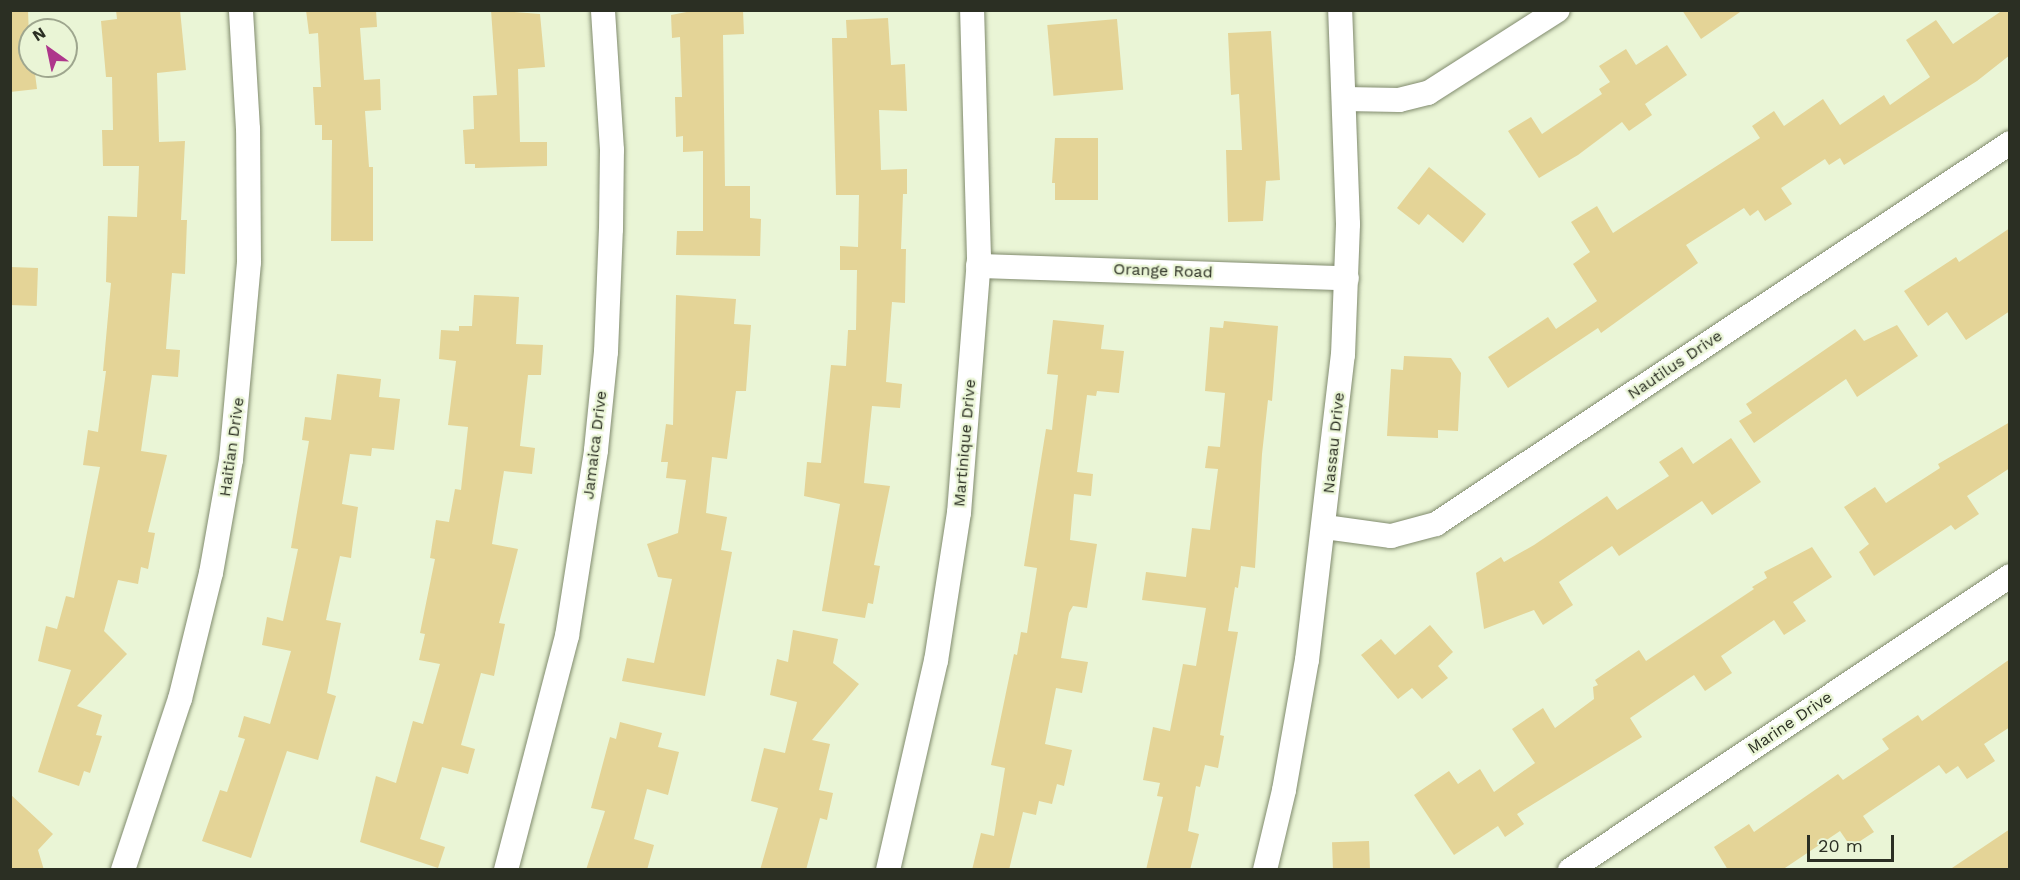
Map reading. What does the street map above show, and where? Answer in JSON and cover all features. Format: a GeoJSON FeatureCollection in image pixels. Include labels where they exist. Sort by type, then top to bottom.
{"type":"FeatureCollection","features":[{"type":"Feature","properties":{"kind":"street","name":"Haitian Drive"},"geometry":{"type":"LineString","coordinates":[[123,870],[152,791],[201,617],[232,450],[249,262],[248,129],[241,10]]}},
{"type":"Feature","properties":{"kind":"street","name":"Jamaica Drive"},"geometry":{"type":"LineString","coordinates":[[506,870],[567,636],[596,450],[611,239],[612,150],[603,10]]}},
{"type":"Feature","properties":{"kind":"street","name":"Martinique Drive"},"geometry":{"type":"LineString","coordinates":[[888,870],[930,690],[953,561],[969,410],[978,266],[972,10]]}},
{"type":"Feature","properties":{"kind":"street","name":"Nassau Drive"},"geometry":{"type":"LineString","coordinates":[[1265,870],[1296,730],[1325,526],[1347,279],[1345,99],[1340,10]]}},
{"type":"Feature","properties":{"kind":"street"},"geometry":{"type":"LineString","coordinates":[[1345,99],[1399,100],[1428,93],[1558,10]]}},
{"type":"Feature","properties":{"kind":"street","name":"Nautilus Drive"},"geometry":{"type":"LineString","coordinates":[[1325,526],[1391,536],[1436,524],[2010,143]]}},
{"type":"Feature","properties":{"kind":"street","name":"Orange Road"},"geometry":{"type":"LineString","coordinates":[[978,266],[1347,279]]}},
{"type":"Feature","properties":{"kind":"street","name":"Marine Drive"},"geometry":{"type":"LineString","coordinates":[[1570,870],[2010,576]]}},
{"type":"Feature","properties":{"kind":"building"},"geometry":{"type":"Polygon","coordinates":[[[10,10],[28,10],[28,18],[18,18],[18,78],[36,78],[37,89],[10,92],[10,10]]]}},
{"type":"Feature","properties":{"kind":"building"},"geometry":{"type":"Polygon","coordinates":[[[116,10],[180,10],[186,70],[157,73],[159,142],[185,141],[181,220],[187,220],[185,274],[172,273],[166,349],[180,350],[178,377],[152,375],[141,451],[167,455],[148,532],[155,533],[148,569],[141,567],[138,584],[118,580],[104,631],[127,654],[77,706],[102,715],[96,735],[102,736],[90,773],[84,771],[79,786],[38,772],[71,670],[38,661],[46,626],[57,629],[66,596],[74,598],[100,467],[83,465],[88,430],[98,432],[106,371],[103,371],[111,283],[106,282],[108,216],[137,217],[139,166],[103,166],[102,130],[113,130],[112,77],[106,77],[101,21],[117,19],[116,10]]]}},
{"type":"Feature","properties":{"kind":"building"},"geometry":{"type":"Polygon","coordinates":[[[306,10],[376,10],[377,27],[360,28],[364,80],[380,79],[381,110],[365,111],[369,167],[373,167],[373,241],[331,241],[332,140],[322,140],[322,125],[315,125],[313,87],[321,87],[318,33],[309,34],[306,10]]]}},
{"type":"Feature","properties":{"kind":"building"},"geometry":{"type":"Polygon","coordinates":[[[491,10],[540,14],[545,67],[518,69],[520,142],[547,142],[547,166],[475,168],[475,164],[465,164],[463,130],[474,129],[473,96],[497,95],[491,10]]]}},
{"type":"Feature","properties":{"kind":"building"},"geometry":{"type":"Polygon","coordinates":[[[697,10],[743,10],[744,34],[723,35],[725,186],[750,186],[750,218],[761,219],[760,256],[676,255],[677,231],[703,231],[703,151],[683,152],[683,136],[676,137],[675,97],[682,97],[680,37],[672,38],[671,15],[697,10]]]}},
{"type":"Feature","properties":{"kind":"building"},"geometry":{"type":"Polygon","coordinates":[[[1682,10],[1743,10],[1701,39],[1682,10]]]}},
{"type":"Feature","properties":{"kind":"building"},"geometry":{"type":"Polygon","coordinates":[[[2003,10],[2010,10],[2010,55],[1977,81],[1844,165],[1840,158],[1829,165],[1825,159],[1781,188],[1792,204],[1765,221],[1758,210],[1750,216],[1744,208],[1686,245],[1698,263],[1601,333],[1598,328],[1508,388],[1488,357],[1548,317],[1556,329],[1597,301],[1573,264],[1590,252],[1571,222],[1597,206],[1613,233],[1760,138],[1752,126],[1774,111],[1784,126],[1823,99],[1840,125],[1884,95],[1890,105],[1930,77],[1906,40],[1936,20],[1953,44],[2003,10]]]}},
{"type":"Feature","properties":{"kind":"building"},"geometry":{"type":"Polygon","coordinates":[[[888,18],[891,65],[905,64],[907,111],[879,110],[881,170],[907,169],[907,194],[903,194],[901,249],[906,249],[905,303],[892,302],[886,382],[902,384],[900,408],[872,406],[864,483],[890,486],[874,565],[880,566],[873,604],[868,603],[865,618],[822,611],[840,504],[804,496],[807,462],[821,463],[831,365],[846,366],[848,330],[856,330],[857,270],[840,270],[840,246],[858,247],[859,195],[836,195],[832,38],[847,38],[846,20],[888,18]]]}},
{"type":"Feature","properties":{"kind":"building"},"geometry":{"type":"Polygon","coordinates":[[[1117,19],[1123,90],[1053,96],[1047,25],[1117,19]]]}},
{"type":"Feature","properties":{"kind":"building"},"geometry":{"type":"Polygon","coordinates":[[[1271,31],[1280,180],[1266,181],[1263,221],[1228,222],[1226,150],[1242,150],[1239,94],[1231,95],[1228,33],[1271,31]]]}},
{"type":"Feature","properties":{"kind":"building"},"geometry":{"type":"Polygon","coordinates":[[[1667,45],[1687,75],[1645,104],[1652,115],[1629,131],[1622,122],[1578,155],[1539,178],[1508,131],[1531,117],[1542,134],[1602,94],[1599,89],[1610,82],[1599,66],[1626,49],[1636,65],[1667,45]]]}},
{"type":"Feature","properties":{"kind":"building"},"geometry":{"type":"Polygon","coordinates":[[[1055,138],[1098,138],[1098,200],[1055,200],[1055,183],[1052,183],[1055,138]]]}},
{"type":"Feature","properties":{"kind":"building"},"geometry":{"type":"Polygon","coordinates":[[[1429,167],[1486,214],[1463,243],[1428,214],[1419,225],[1397,208],[1429,167]]]}},
{"type":"Feature","properties":{"kind":"building"},"geometry":{"type":"Polygon","coordinates":[[[2010,228],[2010,311],[1966,340],[1947,312],[1928,326],[1904,291],[1956,257],[1959,262],[2010,228]]]}},
{"type":"Feature","properties":{"kind":"building"},"geometry":{"type":"Polygon","coordinates":[[[10,267],[38,268],[37,306],[10,305],[10,267]]]}},
{"type":"Feature","properties":{"kind":"building"},"geometry":{"type":"Polygon","coordinates":[[[474,295],[519,297],[516,344],[543,345],[541,375],[528,375],[520,446],[535,448],[532,474],[504,471],[492,544],[518,549],[499,623],[505,624],[494,676],[481,673],[461,745],[475,749],[468,774],[442,767],[420,839],[445,847],[438,868],[360,842],[376,776],[396,783],[413,721],[423,724],[440,664],[419,660],[425,634],[420,633],[435,559],[430,558],[436,520],[449,522],[455,489],[461,490],[468,427],[448,425],[456,361],[439,359],[441,330],[459,331],[459,326],[472,326],[474,295]]]}},
{"type":"Feature","properties":{"kind":"building"},"geometry":{"type":"Polygon","coordinates":[[[676,295],[736,299],[734,324],[751,325],[746,391],[736,391],[727,459],[712,457],[706,513],[727,517],[721,550],[732,552],[705,696],[622,681],[627,658],[654,663],[672,579],[658,577],[647,544],[678,533],[686,480],[666,478],[668,462],[661,462],[666,424],[673,425],[676,295]]]}},
{"type":"Feature","properties":{"kind":"building"},"geometry":{"type":"Polygon","coordinates":[[[1053,320],[1104,325],[1101,349],[1124,351],[1119,393],[1097,391],[1096,396],[1087,395],[1077,472],[1093,474],[1091,496],[1074,494],[1070,540],[1097,544],[1087,608],[1073,606],[1069,613],[1061,658],[1088,662],[1082,693],[1056,688],[1045,744],[1072,750],[1064,786],[1057,784],[1052,804],[1039,801],[1036,815],[1023,812],[1009,870],[972,870],[981,833],[994,836],[1005,768],[991,765],[1014,654],[1017,655],[1021,632],[1027,633],[1037,568],[1024,566],[1046,429],[1052,430],[1058,375],[1047,374],[1053,320]]]}},
{"type":"Feature","properties":{"kind":"building"},"geometry":{"type":"Polygon","coordinates":[[[1224,321],[1278,326],[1272,401],[1268,400],[1262,454],[1255,568],[1241,566],[1238,588],[1235,587],[1228,631],[1238,632],[1220,735],[1224,736],[1218,768],[1205,765],[1200,787],[1196,786],[1188,831],[1199,834],[1190,870],[1146,870],[1163,797],[1157,796],[1160,783],[1143,780],[1153,727],[1170,731],[1183,664],[1196,666],[1206,608],[1142,600],[1146,572],[1186,577],[1192,528],[1210,530],[1218,469],[1205,468],[1208,446],[1220,447],[1225,393],[1205,391],[1210,327],[1223,328],[1224,321]]]}},
{"type":"Feature","properties":{"kind":"building"},"geometry":{"type":"Polygon","coordinates":[[[1897,325],[1918,356],[1857,397],[1846,379],[1754,443],[1739,421],[1752,413],[1746,404],[1855,329],[1864,341],[1897,325]]]}},
{"type":"Feature","properties":{"kind":"building"},"geometry":{"type":"Polygon","coordinates":[[[1404,356],[1451,358],[1461,373],[1458,431],[1438,430],[1438,438],[1387,436],[1391,369],[1403,370],[1404,356]]]}},
{"type":"Feature","properties":{"kind":"building"},"geometry":{"type":"Polygon","coordinates":[[[337,374],[381,379],[379,397],[400,399],[394,450],[372,448],[371,456],[350,454],[342,504],[358,507],[351,558],[340,556],[326,620],[341,623],[327,693],[336,696],[318,760],[287,751],[251,858],[202,841],[220,790],[227,792],[245,739],[238,737],[244,716],[270,724],[291,651],[262,645],[267,617],[283,621],[298,549],[291,548],[309,441],[302,440],[305,417],[331,420],[337,374]]]}},
{"type":"Feature","properties":{"kind":"building"},"geometry":{"type":"Polygon","coordinates":[[[2010,422],[2010,468],[1967,496],[1979,514],[1955,530],[1951,525],[1874,576],[1859,552],[1869,544],[1844,507],[1875,487],[1886,503],[1940,468],[1938,464],[2010,422]]]}},
{"type":"Feature","properties":{"kind":"building"},"geometry":{"type":"Polygon","coordinates":[[[1731,438],[1761,482],[1712,515],[1702,501],[1619,556],[1612,546],[1559,582],[1573,605],[1543,625],[1534,610],[1484,629],[1476,573],[1501,557],[1504,562],[1534,545],[1607,496],[1617,510],[1669,476],[1659,462],[1682,447],[1693,464],[1731,438]]]}},
{"type":"Feature","properties":{"kind":"building"},"geometry":{"type":"Polygon","coordinates":[[[1812,547],[1832,577],[1793,602],[1806,621],[1784,635],[1774,620],[1721,656],[1732,673],[1705,691],[1694,675],[1630,718],[1642,737],[1517,814],[1524,824],[1505,837],[1498,826],[1454,855],[1414,795],[1449,771],[1458,784],[1480,769],[1494,792],[1535,763],[1512,729],[1543,708],[1555,728],[1594,699],[1593,687],[1598,685],[1595,680],[1639,650],[1646,661],[1754,589],[1752,587],[1767,578],[1764,572],[1812,547]]]}},
{"type":"Feature","properties":{"kind":"building"},"geometry":{"type":"Polygon","coordinates":[[[1430,625],[1453,652],[1438,666],[1448,678],[1422,699],[1412,688],[1398,699],[1361,655],[1381,639],[1395,655],[1430,625]]]}},
{"type":"Feature","properties":{"kind":"building"},"geometry":{"type":"Polygon","coordinates":[[[793,630],[838,639],[833,663],[859,684],[812,740],[830,744],[819,790],[833,793],[827,820],[820,818],[806,870],[760,870],[778,808],[751,801],[764,748],[785,753],[797,702],[770,695],[777,659],[788,662],[793,630]]]}},
{"type":"Feature","properties":{"kind":"building"},"geometry":{"type":"Polygon","coordinates":[[[2010,659],[2010,727],[1984,744],[1995,761],[1967,779],[1958,766],[1946,774],[1939,765],[1863,816],[1874,832],[1851,847],[1840,831],[1782,870],[1728,870],[1714,847],[1749,824],[1754,832],[1838,774],[1843,780],[1889,749],[1882,739],[1918,715],[1922,721],[2010,659]]]}},
{"type":"Feature","properties":{"kind":"building"},"geometry":{"type":"Polygon","coordinates":[[[620,722],[662,733],[658,747],[679,752],[668,795],[647,789],[634,839],[654,845],[647,870],[586,870],[605,811],[591,808],[610,737],[616,739],[620,722]]]}},
{"type":"Feature","properties":{"kind":"building"},"geometry":{"type":"Polygon","coordinates":[[[10,794],[53,834],[38,850],[44,870],[10,870],[10,794]]]}},
{"type":"Feature","properties":{"kind":"building"},"geometry":{"type":"Polygon","coordinates":[[[2010,829],[2010,870],[1949,870],[2010,829]]]}},
{"type":"Feature","properties":{"kind":"building"},"geometry":{"type":"Polygon","coordinates":[[[1369,841],[1370,870],[1333,870],[1332,842],[1369,841]]]}}]}
